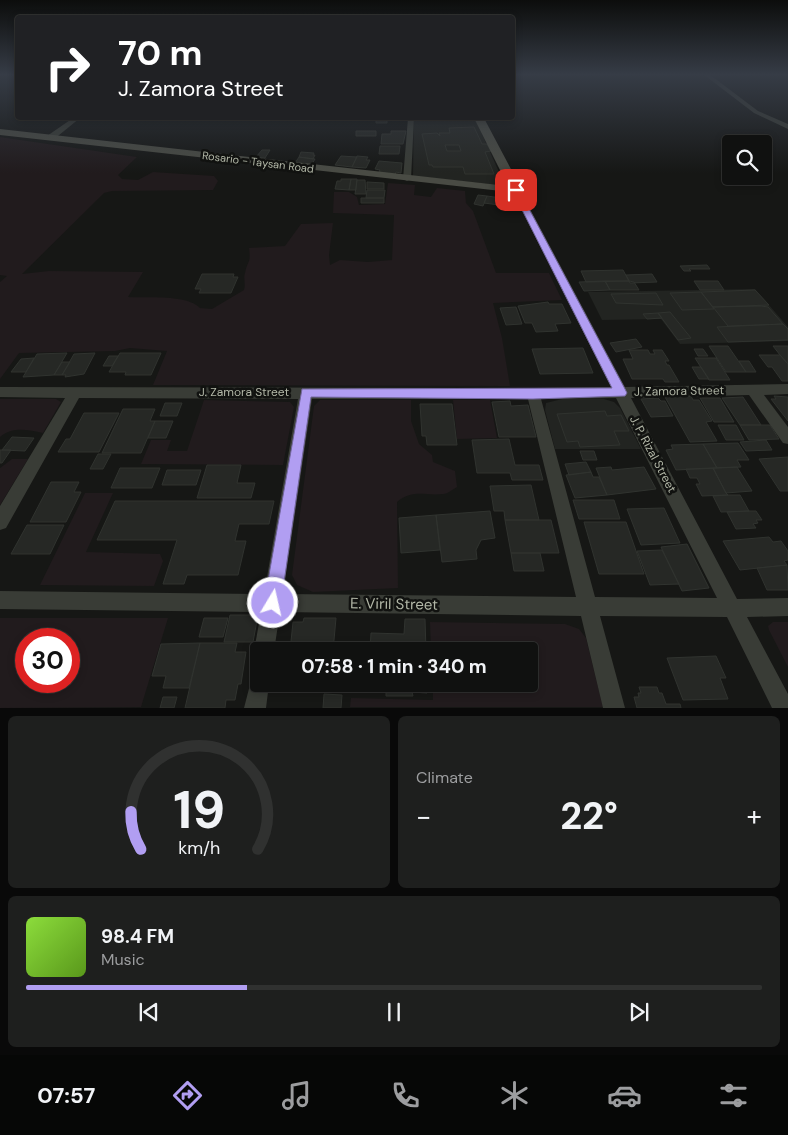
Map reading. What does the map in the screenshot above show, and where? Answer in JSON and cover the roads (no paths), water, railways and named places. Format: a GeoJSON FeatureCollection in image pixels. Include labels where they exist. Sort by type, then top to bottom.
{"type":"FeatureCollection","features":[{"type":"Feature","properties":{"kind":"main road","name":"J. P. Rizal Street"},"geometry":{"type":"LineString","coordinates":[[481,120],[516,190]]}},
{"type":"Feature","properties":{"kind":"main road","name":"Rosario - Taysan Road"},"geometry":{"type":"LineString","coordinates":[[0,132],[516,190]]}},
{"type":"Feature","properties":{"kind":"street"},"geometry":{"type":"LineString","coordinates":[[749,107],[788,127]]}},
{"type":"Feature","properties":{"kind":"street"},"geometry":{"type":"LineString","coordinates":[[50,138],[74,120]]}},
{"type":"Feature","properties":{"kind":"street"},"geometry":{"type":"LineString","coordinates":[[407,179],[411,120]]}},
{"type":"Feature","properties":{"kind":"street","name":"J. P. Rizal Street"},"geometry":{"type":"LineString","coordinates":[[516,190],[734,608],[784,708]]}},
{"type":"Feature","properties":{"kind":"street"},"geometry":{"type":"LineString","coordinates":[[752,389],[788,438]]}},
{"type":"Feature","properties":{"kind":"street","name":"J. Zamora Street"},"geometry":{"type":"LineString","coordinates":[[0,392],[533,394],[788,389]]}},
{"type":"Feature","properties":{"kind":"street"},"geometry":{"type":"LineString","coordinates":[[0,522],[76,392]]}},
{"type":"Feature","properties":{"kind":"street"},"geometry":{"type":"LineString","coordinates":[[266,642],[306,392]]}},
{"type":"Feature","properties":{"kind":"street"},"geometry":{"type":"LineString","coordinates":[[533,394],[614,708]]}},
{"type":"Feature","properties":{"kind":"street","name":"E. Viril Street"},"geometry":{"type":"LineString","coordinates":[[0,600],[788,607]]}},
{"type":"Feature","properties":{"kind":"street"},"geometry":{"type":"LineString","coordinates":[[255,708],[258,692]]}}]}
